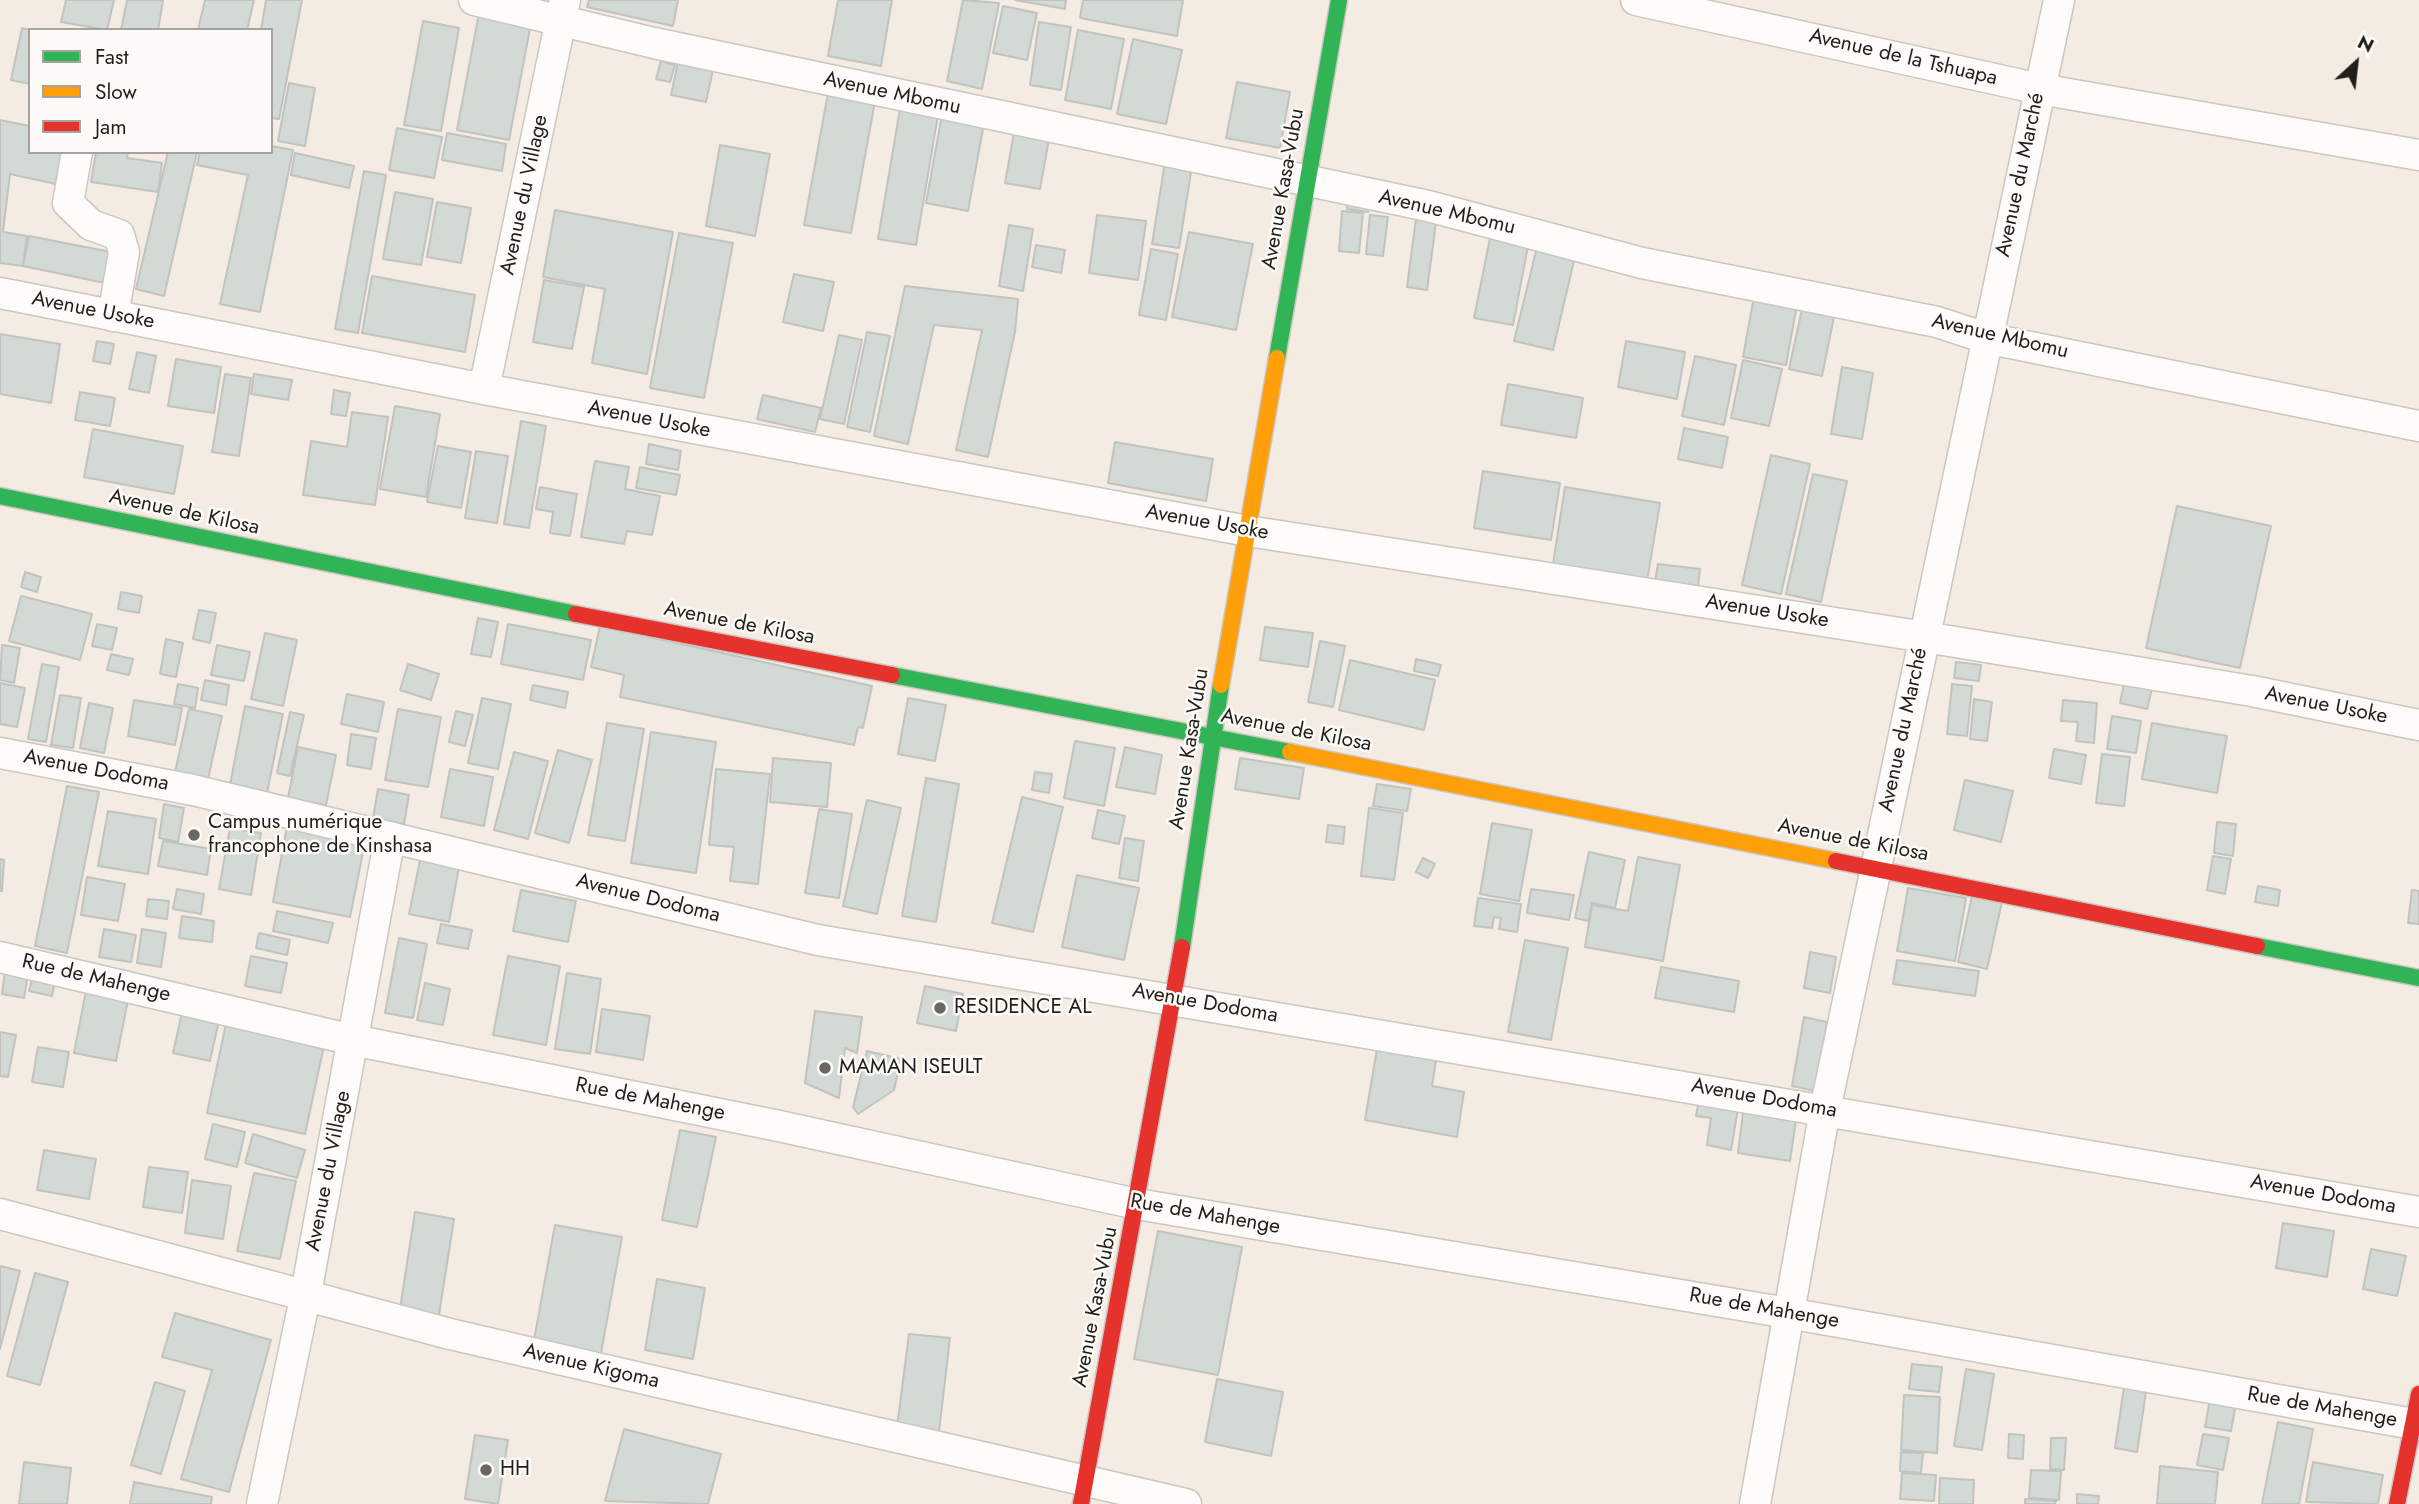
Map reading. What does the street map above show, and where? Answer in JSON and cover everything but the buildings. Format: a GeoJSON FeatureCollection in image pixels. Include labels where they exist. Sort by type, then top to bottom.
{"type":"FeatureCollection","features":[{"type":"Feature","properties":{"kind":"street","name":"Avenue Mbomu"},"geometry":{"type":"LineString","coordinates":[[474,0],[563,9],[654,43],[1428,206],[1642,263],[1937,322],[1986,338],[2419,426]]}},
{"type":"Feature","properties":{"kind":"street","name":"Avenue Kasa-Vubu"},"geometry":{"type":"LineString","coordinates":[[1083,1492],[1175,999],[1212,736],[1339,0]]}},
{"type":"Feature","properties":{"kind":"street","name":"Avenue de la Tshuapa"},"geometry":{"type":"LineString","coordinates":[[1636,0],[2040,89],[2419,155]]}},
{"type":"Feature","properties":{"kind":"street","name":"Avenue du Marché"},"geometry":{"type":"LineString","coordinates":[[1755,1504],[1825,1110],[2059,0]]}},
{"type":"Feature","properties":{"kind":"street","name":"Avenue du Village"},"geometry":{"type":"LineString","coordinates":[[484,389],[563,9]]}},
{"type":"Feature","properties":{"kind":"street"},"geometry":{"type":"LineString","coordinates":[[77,154],[68,203],[91,225],[119,235],[124,252],[113,316]]}},
{"type":"Feature","properties":{"kind":"street","name":"Avenue Usoke"},"geometry":{"type":"LineString","coordinates":[[0,293],[484,389],[1248,531],[2252,691],[2419,725]]}},
{"type":"Feature","properties":{"kind":"street","name":"Avenue de Kilosa"},"geometry":{"type":"LineString","coordinates":[[0,496],[450,590],[1875,866],[2419,978]]}},
{"type":"Feature","properties":{"kind":"street","name":"Avenue Dodoma"},"geometry":{"type":"LineString","coordinates":[[0,753],[193,790],[818,940],[2419,1212]]}},
{"type":"Feature","properties":{"kind":"street","name":"Avenue du Village"},"geometry":{"type":"LineString","coordinates":[[262,1504],[306,1293],[390,837]]}},
{"type":"Feature","properties":{"kind":"street","name":"Rue de Mahenge"},"geometry":{"type":"LineString","coordinates":[[0,957],[353,1040],[779,1126],[1137,1204],[1788,1313],[2416,1425]]}},
{"type":"Feature","properties":{"kind":"street","name":"Avenue Kigoma"},"geometry":{"type":"LineString","coordinates":[[0,1214],[306,1293],[463,1338],[1083,1492],[1186,1504]]}},
{"type":"Feature","properties":{"kind":"street"},"geometry":{"type":"LineString","coordinates":[[2397,1504],[2416,1425],[2419,1394]]}},
{"type":"Feature","properties":{"kind":"traffic: fast"},"geometry":{"type":"LineString","coordinates":[[1277,358],[1339,0]]}},
{"type":"Feature","properties":{"kind":"traffic: fast"},"geometry":{"type":"LineString","coordinates":[[0,496],[576,614]]}},
{"type":"Feature","properties":{"kind":"traffic: fast"},"geometry":{"type":"LineString","coordinates":[[892,675],[1290,752]]}},
{"type":"Feature","properties":{"kind":"traffic: fast"},"geometry":{"type":"LineString","coordinates":[[1182,947],[1221,685]]}},
{"type":"Feature","properties":{"kind":"traffic: fast"},"geometry":{"type":"LineString","coordinates":[[2257,946],[2419,978]]}},
{"type":"Feature","properties":{"kind":"traffic: slow"},"geometry":{"type":"LineString","coordinates":[[1221,685],[1277,358]]}},
{"type":"Feature","properties":{"kind":"traffic: slow"},"geometry":{"type":"LineString","coordinates":[[1290,752],[1836,861]]}},
{"type":"Feature","properties":{"kind":"traffic: jam"},"geometry":{"type":"LineString","coordinates":[[576,614],[892,675]]}},
{"type":"Feature","properties":{"kind":"traffic: jam"},"geometry":{"type":"LineString","coordinates":[[1836,861],[2257,946]]}},
{"type":"Feature","properties":{"kind":"traffic: jam"},"geometry":{"type":"LineString","coordinates":[[1081,1504],[1182,947]]}},
{"type":"Feature","properties":{"kind":"traffic: jam"},"geometry":{"type":"LineString","coordinates":[[2397,1504],[2419,1394]]}},
{"type":"Feature","properties":{"kind":"place","name":"Campus numérique francophone de Kinshasa"},"geometry":{"type":"Point","coordinates":[194,835]}},
{"type":"Feature","properties":{"kind":"place","name":"RESIDENCE AL"},"geometry":{"type":"Point","coordinates":[940,1008]}},
{"type":"Feature","properties":{"kind":"place","name":"MAMAN ISEULT"},"geometry":{"type":"Point","coordinates":[825,1068]}},
{"type":"Feature","properties":{"kind":"place","name":"HH"},"geometry":{"type":"Point","coordinates":[486,1470]}}]}
